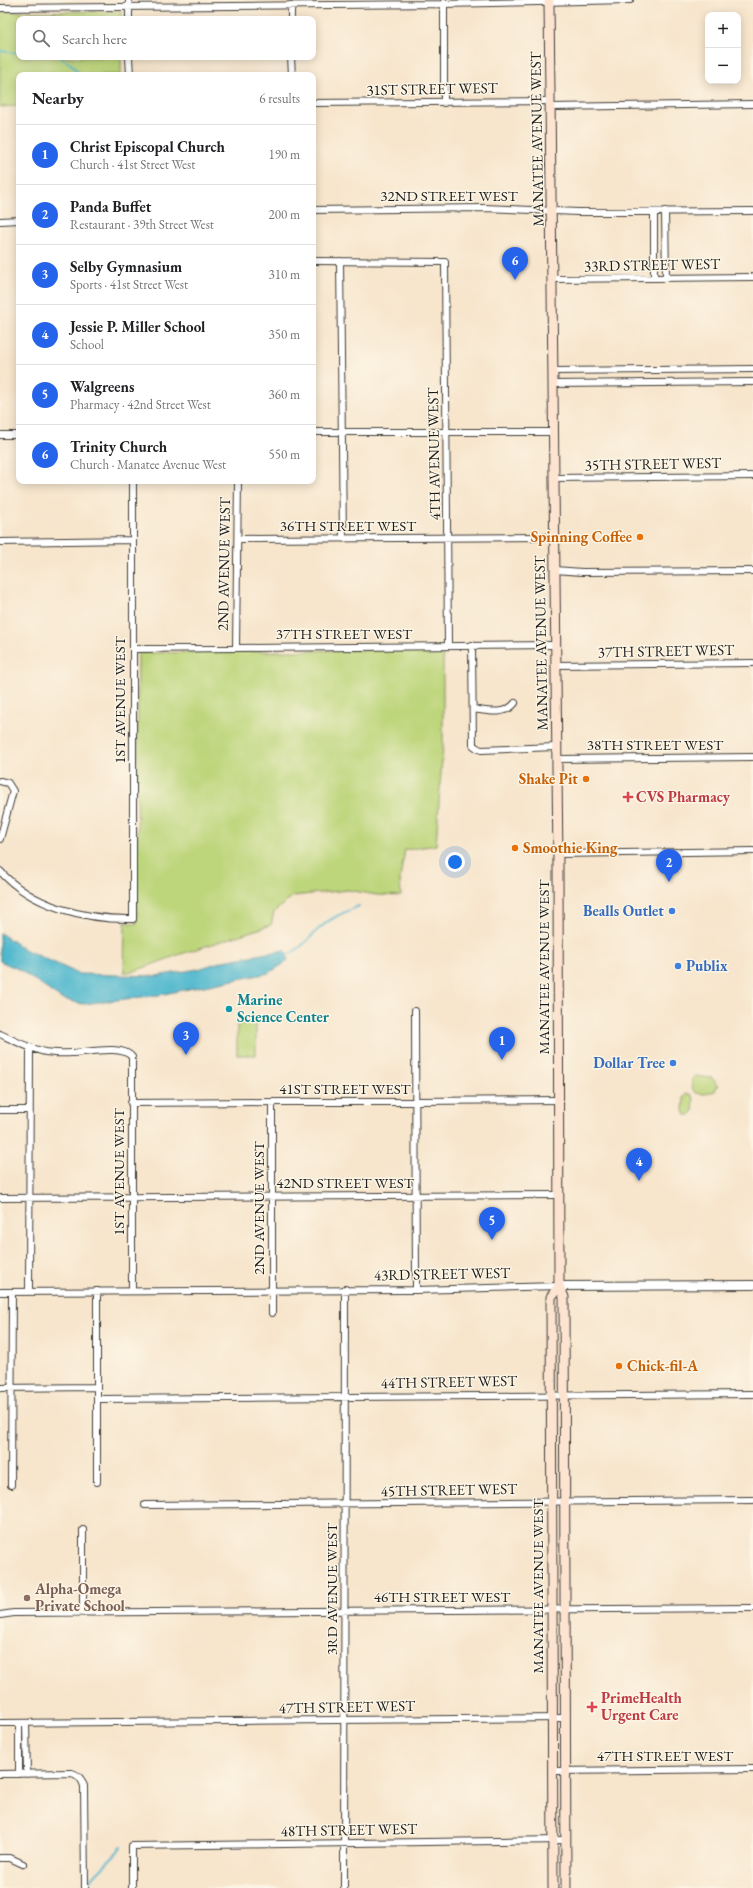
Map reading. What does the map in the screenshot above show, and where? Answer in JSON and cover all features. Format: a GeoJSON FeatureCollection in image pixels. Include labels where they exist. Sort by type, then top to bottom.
{"type":"FeatureCollection","features":[{"type":"Feature","properties":{"kind":"main road","name":"MANATEE AVENUE WEST"},"geometry":{"type":"LineString","coordinates":[[549,1],[558,854],[559,1286],[564,1297],[566,1888]]}},
{"type":"Feature","properties":{"kind":"main road","name":"MANATEE AVENUE WEST"},"geometry":{"type":"LineString","coordinates":[[553,1888],[551,1297],[559,1286]]}},
{"type":"Feature","properties":{"kind":"street"},"geometry":{"type":"LineString","coordinates":[[0,8],[129,3],[291,5],[630,0]]}},
{"type":"Feature","properties":{"kind":"street"},"geometry":{"type":"LineString","coordinates":[[444,2],[444,102]]}},
{"type":"Feature","properties":{"kind":"street"},"geometry":{"type":"LineString","coordinates":[[129,3],[129,16]]}},
{"type":"Feature","properties":{"kind":"street"},"geometry":{"type":"LineString","coordinates":[[291,5],[291,16]]}},
{"type":"Feature","properties":{"kind":"street"},"geometry":{"type":"LineString","coordinates":[[129,60],[130,72]]}},
{"type":"Feature","properties":{"kind":"street"},"geometry":{"type":"LineString","coordinates":[[291,60],[292,72]]}},
{"type":"Feature","properties":{"kind":"street","name":"31ST STREET WEST"},"geometry":{"type":"LineString","coordinates":[[316,103],[444,102],[551,104],[753,104]]}},
{"type":"Feature","properties":{"kind":"street","name":"32ND STREET WEST"},"geometry":{"type":"LineString","coordinates":[[316,210],[484,208],[578,212],[753,211]]}},
{"type":"Feature","properties":{"kind":"street"},"geometry":{"type":"LineString","coordinates":[[654,212],[654,278]]}},
{"type":"Feature","properties":{"kind":"street"},"geometry":{"type":"LineString","coordinates":[[665,212],[666,278]]}},
{"type":"Feature","properties":{"kind":"street"},"geometry":{"type":"LineString","coordinates":[[0,221],[16,220]]}},
{"type":"Feature","properties":{"kind":"street"},"geometry":{"type":"LineString","coordinates":[[316,262],[340,261],[343,539]]}},
{"type":"Feature","properties":{"kind":"street","name":"4TH AVENUE WEST"},"geometry":{"type":"LineString","coordinates":[[340,261],[445,262],[448,646]]}},
{"type":"Feature","properties":{"kind":"street","name":"33RD STREET WEST"},"geometry":{"type":"LineString","coordinates":[[552,279],[753,277]]}},
{"type":"Feature","properties":{"kind":"street"},"geometry":{"type":"LineString","coordinates":[[553,371],[753,369]]}},
{"type":"Feature","properties":{"kind":"street"},"geometry":{"type":"LineString","coordinates":[[553,384],[753,382]]}},
{"type":"Feature","properties":{"kind":"street"},"geometry":{"type":"LineString","coordinates":[[316,432],[553,432]]}},
{"type":"Feature","properties":{"kind":"street"},"geometry":{"type":"LineString","coordinates":[[0,435],[16,435]]}},
{"type":"Feature","properties":{"kind":"street","name":"35TH STREET WEST"},"geometry":{"type":"LineString","coordinates":[[554,478],[753,476]]}},
{"type":"Feature","properties":{"kind":"street","name":"1ST AVENUE WEST"},"geometry":{"type":"LineString","coordinates":[[0,871],[16,885],[46,903],[96,918],[133,919],[133,484]]}},
{"type":"Feature","properties":{"kind":"street","name":"2ND AVENUE WEST"},"geometry":{"type":"LineString","coordinates":[[236,648],[238,484]]}},
{"type":"Feature","properties":{"kind":"street","name":"36TH STREET WEST"},"geometry":{"type":"LineString","coordinates":[[238,539],[448,539],[554,537]]}},
{"type":"Feature","properties":{"kind":"street"},"geometry":{"type":"LineString","coordinates":[[0,542],[133,540]]}},
{"type":"Feature","properties":{"kind":"street"},"geometry":{"type":"LineString","coordinates":[[555,570],[582,572],[753,572]]}},
{"type":"Feature","properties":{"kind":"street","name":"37TH STREET WEST"},"geometry":{"type":"LineString","coordinates":[[133,649],[555,645]]}},
{"type":"Feature","properties":{"kind":"street"},"geometry":{"type":"LineString","coordinates":[[472,646],[473,745],[477,748],[556,747]]}},
{"type":"Feature","properties":{"kind":"street","name":"37TH STREET WEST"},"geometry":{"type":"LineString","coordinates":[[555,665],[753,663]]}},
{"type":"Feature","properties":{"kind":"street"},"geometry":{"type":"LineString","coordinates":[[473,709],[504,711],[510,709],[515,703]]}},
{"type":"Feature","properties":{"kind":"street","name":"38TH STREET WEST"},"geometry":{"type":"LineString","coordinates":[[557,759],[753,757]]}},
{"type":"Feature","properties":{"kind":"street"},"geometry":{"type":"LineString","coordinates":[[0,781],[8,783],[13,791],[0,839]]}},
{"type":"Feature","properties":{"kind":"street"},"geometry":{"type":"LineString","coordinates":[[558,854],[753,851]]}},
{"type":"Feature","properties":{"kind":"street"},"geometry":{"type":"LineString","coordinates":[[415,1011],[416,1290]]}},
{"type":"Feature","properties":{"kind":"street"},"geometry":{"type":"LineString","coordinates":[[0,1034],[30,1047],[28,1110],[29,1292]]}},
{"type":"Feature","properties":{"kind":"street","name":"1ST AVENUE WEST"},"geometry":{"type":"LineString","coordinates":[[30,1047],[62,1053],[116,1050],[129,1054],[132,1063],[132,1291]]}},
{"type":"Feature","properties":{"kind":"street","name":"41ST STREET WEST"},"geometry":{"type":"LineString","coordinates":[[131,1103],[558,1100]]}},
{"type":"Feature","properties":{"kind":"street","name":"2ND AVENUE WEST"},"geometry":{"type":"LineString","coordinates":[[272,1102],[272,1313]]}},
{"type":"Feature","properties":{"kind":"street"},"geometry":{"type":"LineString","coordinates":[[0,1110],[28,1110]]}},
{"type":"Feature","properties":{"kind":"street","name":"42ND STREET WEST"},"geometry":{"type":"LineString","coordinates":[[0,1198],[559,1196]]}},
{"type":"Feature","properties":{"kind":"street","name":"43RD STREET WEST"},"geometry":{"type":"LineString","coordinates":[[0,1292],[345,1289],[416,1290],[559,1286],[753,1285]]}},
{"type":"Feature","properties":{"kind":"street","name":"3RD AVENUE WEST"},"geometry":{"type":"LineString","coordinates":[[344,1888],[344,1720],[346,1611],[345,1289]]}},
{"type":"Feature","properties":{"kind":"street"},"geometry":{"type":"LineString","coordinates":[[97,1291],[97,1482]]}},
{"type":"Feature","properties":{"kind":"street"},"geometry":{"type":"LineString","coordinates":[[11,1485],[12,1292]]}},
{"type":"Feature","properties":{"kind":"street"},"geometry":{"type":"LineString","coordinates":[[0,1388],[97,1387]]}},
{"type":"Feature","properties":{"kind":"street","name":"44TH STREET WEST"},"geometry":{"type":"LineString","coordinates":[[97,1399],[551,1394],[753,1394]]}},
{"type":"Feature","properties":{"kind":"street","name":"45TH STREET WEST"},"geometry":{"type":"LineString","coordinates":[[145,1505],[753,1500]]}},
{"type":"Feature","properties":{"kind":"street"},"geometry":{"type":"LineString","coordinates":[[83,1530],[83,1613]]}},
{"type":"Feature","properties":{"kind":"street","name":"46TH STREET WEST"},"geometry":{"type":"LineString","coordinates":[[0,1615],[14,1613],[753,1608]]}},
{"type":"Feature","properties":{"kind":"street","name":"47TH STREET WEST"},"geometry":{"type":"LineString","coordinates":[[0,1723],[565,1718]]}},
{"type":"Feature","properties":{"kind":"street"},"geometry":{"type":"LineString","coordinates":[[23,1723],[27,1774]]}},
{"type":"Feature","properties":{"kind":"street"},"geometry":{"type":"LineString","coordinates":[[19,1774],[23,1723]]}},
{"type":"Feature","properties":{"kind":"street","name":"47TH STREET WEST"},"geometry":{"type":"LineString","coordinates":[[552,1771],[753,1769]]}},
{"type":"Feature","properties":{"kind":"street"},"geometry":{"type":"LineString","coordinates":[[0,1774],[72,1773],[82,1780],[84,1786],[85,1885]]}},
{"type":"Feature","properties":{"kind":"street","name":"48TH STREET WEST"},"geometry":{"type":"LineString","coordinates":[[132,1888],[132,1846],[566,1840]]}},
{"type":"Feature","properties":{"kind":"street"},"geometry":{"type":"LineString","coordinates":[[0,1858],[10,1858],[23,1864]]}},
{"type":"Feature","properties":{"kind":"green space"},"geometry":{"type":"Polygon","coordinates":[[[121,11],[121,16],[16,16],[16,60],[121,60],[121,72],[16,72],[16,106],[0,107],[0,12],[121,11]]]}},
{"type":"Feature","properties":{"kind":"green space"},"geometry":{"type":"Polygon","coordinates":[[[443,649],[443,745],[436,845],[405,850],[400,878],[401,896],[377,895],[348,890],[293,896],[274,912],[271,925],[178,955],[132,972],[124,972],[125,923],[137,923],[138,653],[443,649]]]}},
{"type":"Feature","properties":{"kind":"green space"},"geometry":{"type":"Polygon","coordinates":[[[237,1023],[256,1023],[256,1055],[237,1055],[237,1023]]]}},
{"type":"Feature","properties":{"kind":"green space"},"geometry":{"type":"Polygon","coordinates":[[[695,1076],[712,1078],[719,1086],[717,1086],[715,1091],[705,1094],[696,1093],[692,1084],[692,1080],[695,1076]]]}},
{"type":"Feature","properties":{"kind":"green space"},"geometry":{"type":"Polygon","coordinates":[[[686,1094],[691,1094],[694,1099],[693,1112],[689,1115],[686,1115],[683,1110],[684,1097],[686,1094]]]}},
{"type":"Feature","properties":{"kind":"water"},"geometry":{"type":"Polygon","coordinates":[[[0,933],[24,949],[79,974],[156,976],[198,969],[223,961],[285,950],[288,961],[269,973],[159,995],[83,1004],[61,999],[20,970],[0,961],[0,933]]]}},
{"type":"Feature","properties":{"kind":"waterway"},"geometry":{"type":"LineString","coordinates":[[0,51],[16,53]]}},
{"type":"Feature","properties":{"kind":"waterway"},"geometry":{"type":"LineString","coordinates":[[64,60],[71,64],[78,72]]}},
{"type":"Feature","properties":{"kind":"waterway"},"geometry":{"type":"LineString","coordinates":[[287,955],[301,947],[325,923],[359,906]]}},
{"type":"Feature","properties":{"kind":"waterway"},"geometry":{"type":"LineString","coordinates":[[87,1883],[122,1847]]}},
{"type":"Feature","properties":{"kind":"place","name":"Trinity Church"},"geometry":{"type":"Point","coordinates":[515,280]}},
{"type":"Feature","properties":{"kind":"place","name":"Spinning Coffee"},"geometry":{"type":"Point","coordinates":[640,537]}},
{"type":"Feature","properties":{"kind":"place","name":"Shake Pit"},"geometry":{"type":"Point","coordinates":[586,779]}},
{"type":"Feature","properties":{"kind":"place","name":"CVS Pharmacy"},"geometry":{"type":"Point","coordinates":[628,797]}},
{"type":"Feature","properties":{"kind":"place","name":"Smoothie King"},"geometry":{"type":"Point","coordinates":[515,848]}},
{"type":"Feature","properties":{"kind":"place","name":"Panda Buffet"},"geometry":{"type":"Point","coordinates":[669,882]}},
{"type":"Feature","properties":{"kind":"place","name":"Bealls Outlet"},"geometry":{"type":"Point","coordinates":[672,911]}},
{"type":"Feature","properties":{"kind":"place","name":"Publix"},"geometry":{"type":"Point","coordinates":[678,966]}},
{"type":"Feature","properties":{"kind":"place","name":"Marine Science Center"},"geometry":{"type":"Point","coordinates":[229,1009]}},
{"type":"Feature","properties":{"kind":"place","name":"Selby Gymnasium"},"geometry":{"type":"Point","coordinates":[186,1055]}},
{"type":"Feature","properties":{"kind":"place","name":"Christ Episcopal Church"},"geometry":{"type":"Point","coordinates":[502,1060]}},
{"type":"Feature","properties":{"kind":"place","name":"Dollar Tree"},"geometry":{"type":"Point","coordinates":[673,1063]}},
{"type":"Feature","properties":{"kind":"place","name":"Jessie P. Miller School"},"geometry":{"type":"Point","coordinates":[639,1181]}},
{"type":"Feature","properties":{"kind":"place","name":"Walgreens"},"geometry":{"type":"Point","coordinates":[492,1240]}},
{"type":"Feature","properties":{"kind":"place","name":"Chick-fil-A"},"geometry":{"type":"Point","coordinates":[619,1366]}},
{"type":"Feature","properties":{"kind":"place","name":"Alpha-Omega Private School"},"geometry":{"type":"Point","coordinates":[27,1598]}},
{"type":"Feature","properties":{"kind":"place","name":"PrimeHealth Urgent Care"},"geometry":{"type":"Point","coordinates":[592,1707]}}]}
